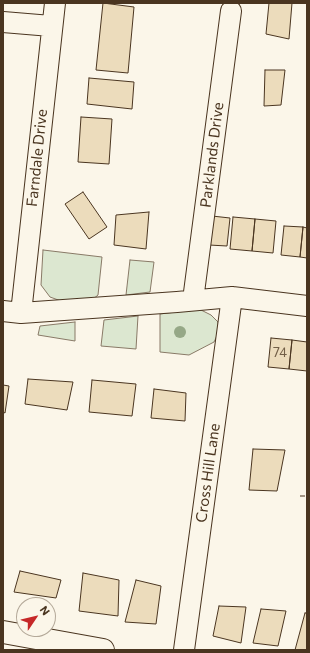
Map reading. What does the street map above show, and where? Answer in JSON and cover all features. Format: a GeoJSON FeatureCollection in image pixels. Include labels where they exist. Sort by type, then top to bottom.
{"type":"FeatureCollection","features":[{"type":"Feature","properties":{"kind":"street","name":"Farndale Drive"},"geometry":{"type":"LineString","coordinates":[[12,312],[54,3]]}},
{"type":"Feature","properties":{"kind":"street","name":"Parklands Drive"},"geometry":{"type":"LineString","coordinates":[[194,300],[231,11]]}},
{"type":"Feature","properties":{"kind":"street"},"geometry":{"type":"LineString","coordinates":[[3,22],[51,26]]}},
{"type":"Feature","properties":{"kind":"street"},"geometry":{"type":"LineString","coordinates":[[12,312],[177,302],[232,296],[307,306]]}},
{"type":"Feature","properties":{"kind":"street","name":"Cross Hill Lane"},"geometry":{"type":"LineString","coordinates":[[184,650],[232,296]]}},
{"type":"Feature","properties":{"kind":"street"},"geometry":{"type":"LineString","coordinates":[[3,632],[42,645],[103,650]]}},
{"type":"Feature","properties":{"kind":"green space"},"geometry":{"type":"Polygon","coordinates":[[[43,250],[102,257],[98,295],[92,300],[61,301],[50,297],[41,285],[43,250]]]}},
{"type":"Feature","properties":{"kind":"green space"},"geometry":{"type":"Polygon","coordinates":[[[130,260],[154,262],[150,292],[126,295],[130,260]]]}},
{"type":"Feature","properties":{"kind":"green space"},"geometry":{"type":"Polygon","coordinates":[[[199,309],[211,315],[218,322],[219,332],[214,342],[189,355],[160,352],[160,314],[199,309]]]}},
{"type":"Feature","properties":{"kind":"green space"},"geometry":{"type":"Polygon","coordinates":[[[138,316],[136,349],[101,346],[104,320],[138,316]]]}},
{"type":"Feature","properties":{"kind":"green space"},"geometry":{"type":"Polygon","coordinates":[[[75,322],[75,341],[38,335],[40,326],[75,322]]]}},
{"type":"Feature","properties":{"kind":"building"},"geometry":{"type":"Polygon","coordinates":[[[103,3],[134,7],[128,73],[96,70],[103,3]]]}},
{"type":"Feature","properties":{"kind":"building"},"geometry":{"type":"Polygon","coordinates":[[[269,3],[292,3],[289,39],[266,34],[269,3]]]}},
{"type":"Feature","properties":{"kind":"building"},"geometry":{"type":"Polygon","coordinates":[[[265,70],[285,70],[281,105],[264,106],[265,70]]]}},
{"type":"Feature","properties":{"kind":"building"},"geometry":{"type":"Polygon","coordinates":[[[89,78],[134,82],[132,109],[87,104],[89,78]]]}},
{"type":"Feature","properties":{"kind":"building"},"geometry":{"type":"Polygon","coordinates":[[[81,117],[112,119],[109,164],[78,162],[81,117]]]}},
{"type":"Feature","properties":{"kind":"building"},"geometry":{"type":"Polygon","coordinates":[[[83,192],[107,227],[89,239],[65,204],[83,192]]]}},
{"type":"Feature","properties":{"kind":"building"},"geometry":{"type":"Polygon","coordinates":[[[149,212],[146,249],[114,245],[116,215],[149,212]]]}},
{"type":"Feature","properties":{"kind":"building"},"geometry":{"type":"Polygon","coordinates":[[[212,216],[230,218],[227,246],[209,245],[212,216]]]}},
{"type":"Feature","properties":{"kind":"building"},"geometry":{"type":"Polygon","coordinates":[[[233,217],[255,219],[252,251],[230,249],[233,217]]]}},
{"type":"Feature","properties":{"kind":"building"},"geometry":{"type":"Polygon","coordinates":[[[255,219],[276,221],[273,253],[252,251],[255,219]]]}},
{"type":"Feature","properties":{"kind":"building"},"geometry":{"type":"Polygon","coordinates":[[[284,226],[303,227],[300,257],[281,255],[284,226]]]}},
{"type":"Feature","properties":{"kind":"building"},"geometry":{"type":"Polygon","coordinates":[[[303,227],[307,228],[307,258],[300,257],[303,227]]]}},
{"type":"Feature","properties":{"kind":"building"},"geometry":{"type":"Polygon","coordinates":[[[271,338],[292,340],[289,369],[268,367],[271,338]]]}},
{"type":"Feature","properties":{"kind":"building"},"geometry":{"type":"Polygon","coordinates":[[[292,340],[307,342],[307,371],[289,369],[292,340]]]}},
{"type":"Feature","properties":{"kind":"building"},"geometry":{"type":"Polygon","coordinates":[[[28,379],[73,382],[67,410],[25,404],[28,379]]]}},
{"type":"Feature","properties":{"kind":"building"},"geometry":{"type":"Polygon","coordinates":[[[92,380],[136,384],[132,416],[89,412],[92,380]]]}},
{"type":"Feature","properties":{"kind":"building"},"geometry":{"type":"Polygon","coordinates":[[[3,385],[9,386],[5,413],[3,412],[3,385]]]}},
{"type":"Feature","properties":{"kind":"building"},"geometry":{"type":"Polygon","coordinates":[[[154,389],[186,393],[185,421],[151,418],[154,389]]]}},
{"type":"Feature","properties":{"kind":"building"},"geometry":{"type":"Polygon","coordinates":[[[253,449],[285,450],[277,491],[249,490],[253,449]]]}},
{"type":"Feature","properties":{"kind":"building"},"geometry":{"type":"Polygon","coordinates":[[[20,571],[61,580],[56,598],[14,592],[20,571]]]}},
{"type":"Feature","properties":{"kind":"building"},"geometry":{"type":"Polygon","coordinates":[[[83,573],[119,580],[118,616],[79,611],[83,573]]]}},
{"type":"Feature","properties":{"kind":"building"},"geometry":{"type":"Polygon","coordinates":[[[136,580],[161,586],[156,624],[125,622],[136,580]]]}},
{"type":"Feature","properties":{"kind":"building"},"geometry":{"type":"Polygon","coordinates":[[[219,606],[246,607],[241,643],[213,636],[219,606]]]}},
{"type":"Feature","properties":{"kind":"building"},"geometry":{"type":"Polygon","coordinates":[[[261,609],[286,611],[278,646],[253,643],[261,609]]]}},
{"type":"Feature","properties":{"kind":"building"},"geometry":{"type":"Polygon","coordinates":[[[305,613],[307,613],[307,650],[295,650],[305,613]]]}},
{"type":"Feature","properties":{"kind":"fence"},"geometry":{"type":"LineString","coordinates":[[300,496],[307,496]]}}]}
